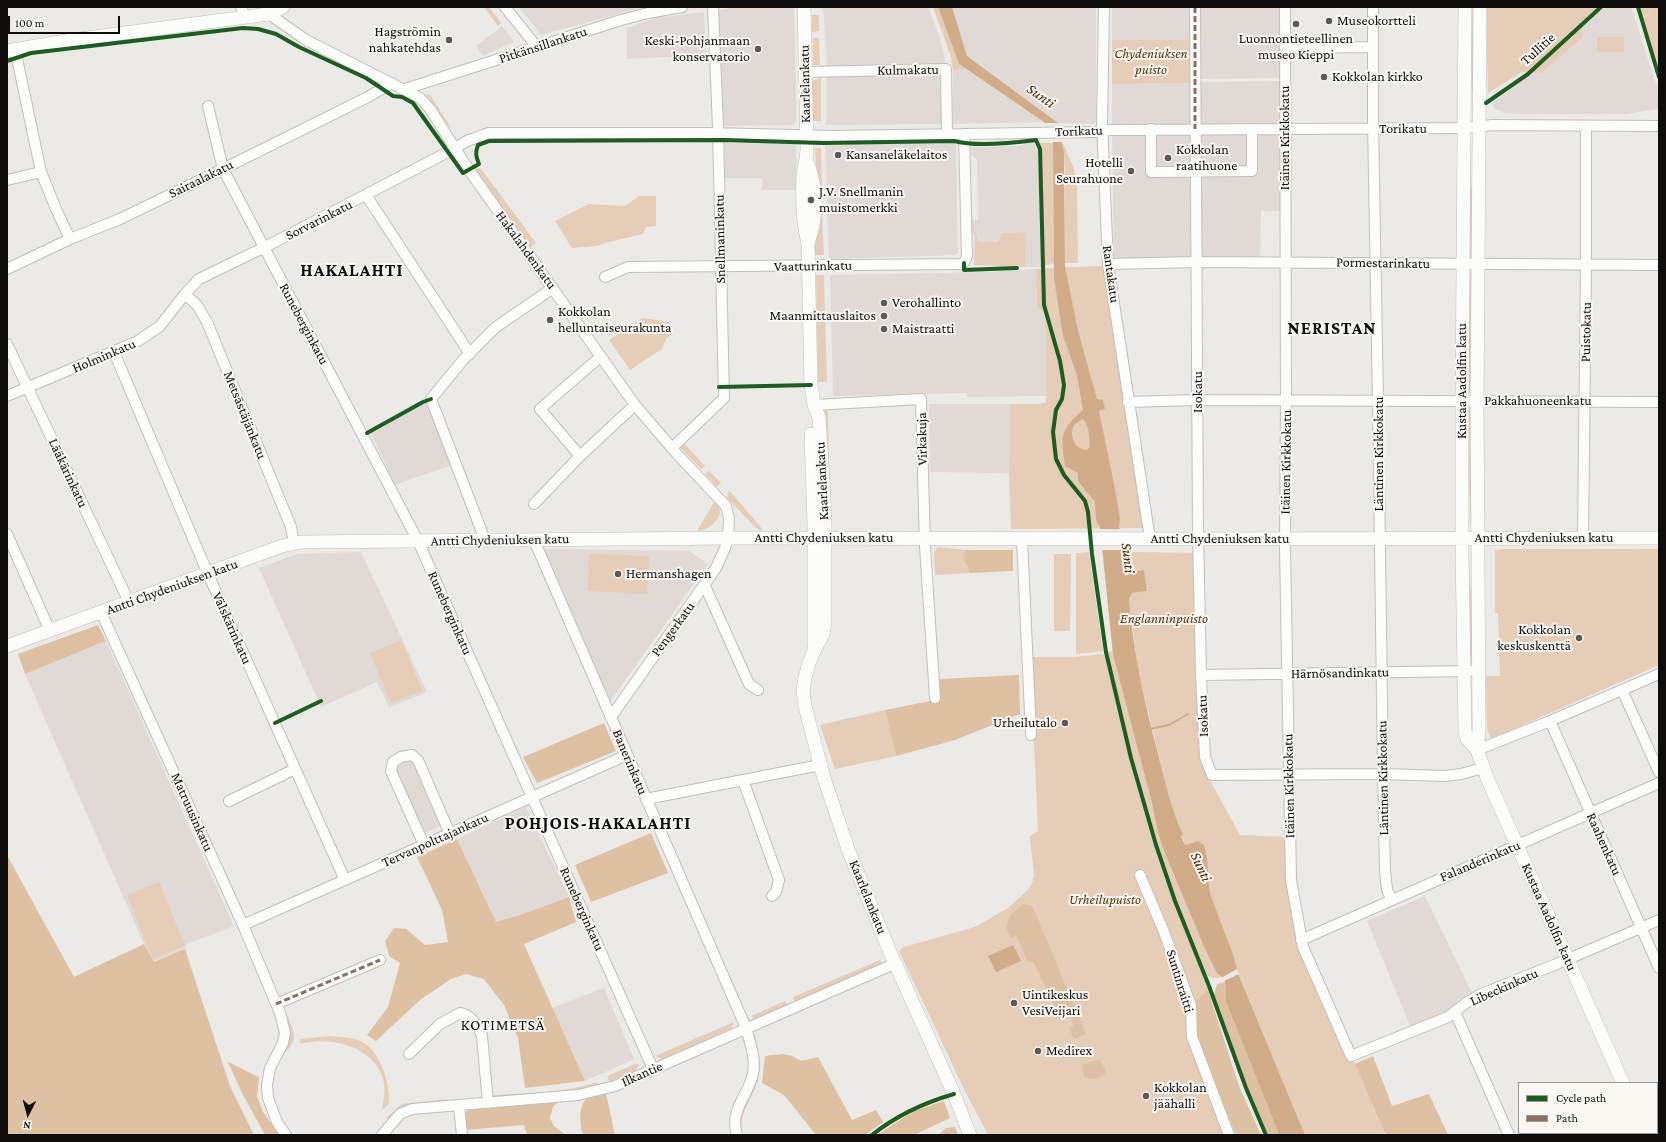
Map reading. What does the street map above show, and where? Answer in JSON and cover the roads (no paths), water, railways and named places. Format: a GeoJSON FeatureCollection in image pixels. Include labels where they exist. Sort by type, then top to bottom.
{"type":"FeatureCollection","features":[{"type":"Feature","properties":{"kind":"main road"},"geometry":{"type":"LineString","coordinates":[[11,50],[244,12],[269,14],[283,7]]}},
{"type":"Feature","properties":{"kind":"main road","name":"Kaarlelankatu"},"geometry":{"type":"LineString","coordinates":[[804,7],[806,162],[803,187],[805,231],[808,243],[812,385],[814,405],[819,418],[823,479],[819,538],[824,629],[822,637],[814,651],[805,678],[803,691],[805,706],[831,803],[848,849],[894,964],[954,1094],[970,1135]]}},
{"type":"Feature","properties":{"kind":"main road","name":"Kustaa Aadolfin katu"},"geometry":{"type":"LineString","coordinates":[[1466,7],[1462,401],[1462,538],[1465,730],[1467,739],[1477,750],[1517,845],[1623,1082]]}},
{"type":"Feature","properties":{"kind":"main road","name":"Kustaa Aadolfin katu"},"geometry":{"type":"LineString","coordinates":[[1477,750],[1479,730],[1477,401],[1480,7]]}},
{"type":"Feature","properties":{"kind":"main road","name":"Antti Chydeniuksen katu"},"geometry":{"type":"LineString","coordinates":[[7,646],[294,543],[728,538],[1659,538]]}},
{"type":"Feature","properties":{"kind":"street"},"geometry":{"type":"LineString","coordinates":[[505,7],[536,47]]}},
{"type":"Feature","properties":{"kind":"street","name":"Pitkänsillankatu"},"geometry":{"type":"LineString","coordinates":[[405,89],[621,20],[682,7]]}},
{"type":"Feature","properties":{"kind":"street","name":"Snellmaninkatu"},"geometry":{"type":"LineString","coordinates":[[672,448],[724,398],[718,133],[713,7]]}},
{"type":"Feature","properties":{"kind":"street","name":"Rantakatu"},"geometry":{"type":"LineString","coordinates":[[1104,7],[1102,131],[1108,264],[1150,539]]}},
{"type":"Feature","properties":{"kind":"street","name":"Isokatu"},"geometry":{"type":"LineString","coordinates":[[1195,7],[1198,539],[1201,675],[1205,758],[1212,775],[1289,774]]}},
{"type":"Feature","properties":{"kind":"street","name":"Itäinen Kirkkokatu"},"geometry":{"type":"LineString","coordinates":[[1285,7],[1285,538],[1290,880],[1301,940],[1351,1056]]}},
{"type":"Feature","properties":{"kind":"street","name":"Läntinen Kirkkokatu"},"geometry":{"type":"LineString","coordinates":[[1372,7],[1385,872],[1387,890],[1391,900]]}},
{"type":"Feature","properties":{"kind":"street","name":"Hakalahdenkatu"},"geometry":{"type":"LineString","coordinates":[[269,14],[306,40],[416,94],[424,103],[469,170],[635,405],[672,448],[726,506],[729,518],[728,538]]}},
{"type":"Feature","properties":{"kind":"street"},"geometry":{"type":"LineString","coordinates":[[1285,48],[1373,48]]}},
{"type":"Feature","properties":{"kind":"street"},"geometry":{"type":"LineString","coordinates":[[11,50],[41,172],[70,239]]}},
{"type":"Feature","properties":{"kind":"street","name":"Kulmakatu"},"geometry":{"type":"LineString","coordinates":[[805,72],[946,70],[947,134]]}},
{"type":"Feature","properties":{"kind":"street","name":"Sairaalakatu"},"geometry":{"type":"LineString","coordinates":[[7,268],[70,239],[120,219],[368,97],[392,83]]}},
{"type":"Feature","properties":{"kind":"street","name":"Runeberginkatu"},"geometry":{"type":"LineString","coordinates":[[208,106],[223,169],[418,541],[653,1069]]}},
{"type":"Feature","properties":{"kind":"street","name":"Torikatu"},"geometry":{"type":"LineString","coordinates":[[455,148],[480,135],[495,132],[806,135],[964,134],[1195,129],[1464,128],[1492,125],[1659,126]]}},
{"type":"Feature","properties":{"kind":"street","name":"Puistokatu"},"geometry":{"type":"LineString","coordinates":[[1583,538],[1586,126]]}},
{"type":"Feature","properties":{"kind":"street"},"geometry":{"type":"LineString","coordinates":[[1151,130],[1151,172],[1195,172],[1252,171],[1252,129]]}},
{"type":"Feature","properties":{"kind":"street","name":"Vaatturinkatu"},"geometry":{"type":"LineString","coordinates":[[605,276],[628,267],[964,263],[967,256],[964,134]]}},
{"type":"Feature","properties":{"kind":"street","name":"Sorvarinkatu"},"geometry":{"type":"LineString","coordinates":[[185,294],[203,277],[264,248],[455,148]]}},
{"type":"Feature","properties":{"kind":"street"},"geometry":{"type":"LineString","coordinates":[[7,180],[41,172]]}},
{"type":"Feature","properties":{"kind":"street"},"geometry":{"type":"LineString","coordinates":[[366,195],[470,354]]}},
{"type":"Feature","properties":{"kind":"street","name":"Pormestarinkatu"},"geometry":{"type":"LineString","coordinates":[[1108,264],[1285,262],[1659,265]]}},
{"type":"Feature","properties":{"kind":"street"},"geometry":{"type":"LineString","coordinates":[[485,540],[431,400],[454,371],[496,327],[553,288]]}},
{"type":"Feature","properties":{"kind":"street","name":"Holminkatu"},"geometry":{"type":"LineString","coordinates":[[7,396],[138,341],[155,330],[165,320],[185,294]]}},
{"type":"Feature","properties":{"kind":"street","name":"Metsästäjänkatu"},"geometry":{"type":"LineString","coordinates":[[185,294],[197,305],[207,322],[291,527],[294,543]]}},
{"type":"Feature","properties":{"kind":"street","name":"Lääkärinkatu"},"geometry":{"type":"LineString","coordinates":[[7,344],[129,602]]}},
{"type":"Feature","properties":{"kind":"street","name":"Välskärinkatu"},"geometry":{"type":"LineString","coordinates":[[114,352],[208,574],[345,880]]}},
{"type":"Feature","properties":{"kind":"street"},"geometry":{"type":"LineString","coordinates":[[580,456],[540,409],[600,357]]}},
{"type":"Feature","properties":{"kind":"street","name":"Virkakuja"},"geometry":{"type":"LineString","coordinates":[[814,405],[921,399],[924,538]]}},
{"type":"Feature","properties":{"kind":"street","name":"Pakkahuoneenkatu"},"geometry":{"type":"LineString","coordinates":[[1128,402],[1198,400],[1286,402],[1659,402]]}},
{"type":"Feature","properties":{"kind":"street"},"geometry":{"type":"LineString","coordinates":[[534,504],[580,456],[635,405]]}},
{"type":"Feature","properties":{"kind":"street"},"geometry":{"type":"LineString","coordinates":[[7,534],[50,631]]}},
{"type":"Feature","properties":{"kind":"street","name":"Pengerkatu"},"geometry":{"type":"LineString","coordinates":[[611,717],[704,586],[722,556],[728,538]]}},
{"type":"Feature","properties":{"kind":"street"},"geometry":{"type":"LineString","coordinates":[[924,538],[935,698]]}},
{"type":"Feature","properties":{"kind":"street"},"geometry":{"type":"LineString","coordinates":[[1022,539],[1031,735]]}},
{"type":"Feature","properties":{"kind":"street","name":"Banerinkatu"},"geometry":{"type":"LineString","coordinates":[[534,540],[746,1028],[754,1064],[751,1079],[735,1116],[734,1127],[737,1135]]}},
{"type":"Feature","properties":{"kind":"street"},"geometry":{"type":"LineString","coordinates":[[704,586],[749,684],[758,690]]}},
{"type":"Feature","properties":{"kind":"street","name":"Matruusinkatu"},"geometry":{"type":"LineString","coordinates":[[101,612],[243,925],[278,1008]]}},
{"type":"Feature","properties":{"kind":"street","name":"Härnösandinkatu"},"geometry":{"type":"LineString","coordinates":[[1201,675],[1478,671]]}},
{"type":"Feature","properties":{"kind":"street"},"geometry":{"type":"LineString","coordinates":[[1477,750],[1550,721],[1659,674]]}},
{"type":"Feature","properties":{"kind":"street"},"geometry":{"type":"LineString","coordinates":[[1622,690],[1659,772]]}},
{"type":"Feature","properties":{"kind":"street","name":"Raahenkatu"},"geometry":{"type":"LineString","coordinates":[[1550,721],[1659,968]]}},
{"type":"Feature","properties":{"kind":"street"},"geometry":{"type":"LineString","coordinates":[[424,845],[392,771],[393,762],[401,757],[412,755],[418,760],[450,834]]}},
{"type":"Feature","properties":{"kind":"street","name":"Tervanpolttajankatu"},"geometry":{"type":"LineString","coordinates":[[243,925],[627,755]]}},
{"type":"Feature","properties":{"kind":"street"},"geometry":{"type":"LineString","coordinates":[[646,799],[820,765]]}},
{"type":"Feature","properties":{"kind":"street"},"geometry":{"type":"LineString","coordinates":[[229,801],[295,768]]}},
{"type":"Feature","properties":{"kind":"street"},"geometry":{"type":"LineString","coordinates":[[1289,774],[1383,774],[1445,776],[1461,774],[1484,768]]}},
{"type":"Feature","properties":{"kind":"street"},"geometry":{"type":"LineString","coordinates":[[744,780],[779,880],[776,892],[772,896]]}},
{"type":"Feature","properties":{"kind":"street","name":"Falanderinkatu"},"geometry":{"type":"LineString","coordinates":[[1301,940],[1659,783]]}},
{"type":"Feature","properties":{"kind":"street","name":"Suntinraitti"},"geometry":{"type":"LineString","coordinates":[[1140,875],[1164,932],[1191,1006],[1192,1037],[1229,1135]]}},
{"type":"Feature","properties":{"kind":"street","name":"Libeckinkatu"},"geometry":{"type":"LineString","coordinates":[[1351,1056],[1448,1017],[1479,995],[1659,920]]}},
{"type":"Feature","properties":{"kind":"street"},"geometry":{"type":"LineString","coordinates":[[286,1135],[277,1122],[268,1098],[267,1085],[270,1068],[283,1043],[285,1033],[278,1008],[380,960]]}},
{"type":"Feature","properties":{"kind":"street","name":"Ilkantie"},"geometry":{"type":"LineString","coordinates":[[382,1135],[400,1114],[412,1109],[578,1095],[615,1086],[894,964]]}},
{"type":"Feature","properties":{"kind":"street"},"geometry":{"type":"LineString","coordinates":[[409,1054],[440,1024],[460,1012],[466,1014],[480,1030],[482,1036],[488,1103]]}},
{"type":"Feature","properties":{"kind":"street"},"geometry":{"type":"LineString","coordinates":[[1455,1012],[1509,1135]]}},
{"type":"Feature","properties":{"kind":"street"},"geometry":{"type":"LineString","coordinates":[[459,1106],[462,1135]]}},
{"type":"Feature","properties":{"kind":"water","name":"Sunti"},"geometry":{"type":"Polygon","coordinates":[[[938,7],[952,7],[967,56],[1058,123],[1064,152],[1065,267],[1078,331],[1097,399],[1103,400],[1105,409],[1099,411],[1116,494],[1120,519],[1119,526],[1128,572],[1144,570],[1147,591],[1132,593],[1129,599],[1136,656],[1152,731],[1168,793],[1183,835],[1181,836],[1185,845],[1198,841],[1204,845],[1207,858],[1211,896],[1234,957],[1238,973],[1305,1135],[1279,1135],[1226,1002],[1226,986],[1224,979],[1217,973],[1205,949],[1166,856],[1158,833],[1152,803],[1113,655],[1100,527],[1096,520],[1095,502],[1078,481],[1078,473],[1065,466],[1063,448],[1064,435],[1070,423],[1083,410],[1077,375],[1063,336],[1054,278],[1053,143],[1049,129],[1044,122],[959,64],[938,7]],[[1082,419],[1074,425],[1072,437],[1079,448],[1087,450],[1090,447],[1088,428],[1085,421],[1082,419]]]}},
{"type":"Feature","properties":{"kind":"water"},"geometry":{"type":"Polygon","coordinates":[[[1013,945],[1021,961],[996,972],[988,956],[1013,945]]]}},
{"type":"Feature","properties":{"kind":"waterway"},"geometry":{"type":"LineString","coordinates":[[1149,729],[1169,725],[1188,714]]}},
{"type":"Feature","properties":{"kind":"place","name":"Museokortteli"},"geometry":{"type":"Point","coordinates":[1329,21]}},
{"type":"Feature","properties":{"kind":"place","name":"Luonnontieteellinen museo Kieppi"},"geometry":{"type":"Point","coordinates":[1296,24]}},
{"type":"Feature","properties":{"kind":"place","name":"Hagströmin nahkatehdas"},"geometry":{"type":"Point","coordinates":[449,40]}},
{"type":"Feature","properties":{"kind":"place","name":"Keski-Pohjanmaan konservatorio"},"geometry":{"type":"Point","coordinates":[758,49]}},
{"type":"Feature","properties":{"kind":"place","name":"Kokkolan kirkko"},"geometry":{"type":"Point","coordinates":[1324,77]}},
{"type":"Feature","properties":{"kind":"place","name":"Kansaneläkelaitos"},"geometry":{"type":"Point","coordinates":[838,155]}},
{"type":"Feature","properties":{"kind":"place","name":"Kokkolan raatihuone"},"geometry":{"type":"Point","coordinates":[1168,158]}},
{"type":"Feature","properties":{"kind":"place","name":"Hotelli Seurahuone"},"geometry":{"type":"Point","coordinates":[1131,171]}},
{"type":"Feature","properties":{"kind":"place","name":"J.V. Snellmanin muistomerkki"},"geometry":{"type":"Point","coordinates":[811,200]}},
{"type":"Feature","properties":{"kind":"place","name":"Verohallinto"},"geometry":{"type":"Point","coordinates":[884,303]}},
{"type":"Feature","properties":{"kind":"place","name":"Maanmittauslaitos"},"geometry":{"type":"Point","coordinates":[884,316]}},
{"type":"Feature","properties":{"kind":"place","name":"Kokkolan helluntaiseurakunta"},"geometry":{"type":"Point","coordinates":[550,320]}},
{"type":"Feature","properties":{"kind":"place","name":"Maistraatti"},"geometry":{"type":"Point","coordinates":[884,329]}},
{"type":"Feature","properties":{"kind":"place","name":"Hermanshagen"},"geometry":{"type":"Point","coordinates":[618,574]}},
{"type":"Feature","properties":{"kind":"place","name":"Kokkolan keskuskenttä"},"geometry":{"type":"Point","coordinates":[1579,638]}},
{"type":"Feature","properties":{"kind":"place","name":"Urheilutalo"},"geometry":{"type":"Point","coordinates":[1065,723]}},
{"type":"Feature","properties":{"kind":"place","name":"Uintikeskus VesiVeijari"},"geometry":{"type":"Point","coordinates":[1014,1003]}},
{"type":"Feature","properties":{"kind":"place","name":"Medirex"},"geometry":{"type":"Point","coordinates":[1038,1051]}},
{"type":"Feature","properties":{"kind":"place","name":"Kokkolan jäähalli"},"geometry":{"type":"Point","coordinates":[1146,1096]}},
{"type":"Feature","properties":{"kind":"district","name":"HAKALAHTI"},"geometry":{"type":"Point","coordinates":[352,270]}},
{"type":"Feature","properties":{"kind":"district","name":"NERISTAN"},"geometry":{"type":"Point","coordinates":[1332,328]}},
{"type":"Feature","properties":{"kind":"district","name":"POHJOIS-HAKALAHTI"},"geometry":{"type":"Point","coordinates":[598,823]}},
{"type":"Feature","properties":{"kind":"district","name":"KOTIMETSÄ"},"geometry":{"type":"Point","coordinates":[503,1025]}},
{"type":"Feature","properties":{"kind":"park label","name":"Chydeniuksen puisto"},"geometry":{"type":"Point","coordinates":[1151,62]}},
{"type":"Feature","properties":{"kind":"park label","name":"Englanninpuisto"},"geometry":{"type":"Point","coordinates":[1164,619]}},
{"type":"Feature","properties":{"kind":"park label","name":"Urheilupuisto"},"geometry":{"type":"Point","coordinates":[1105,900]}}]}
